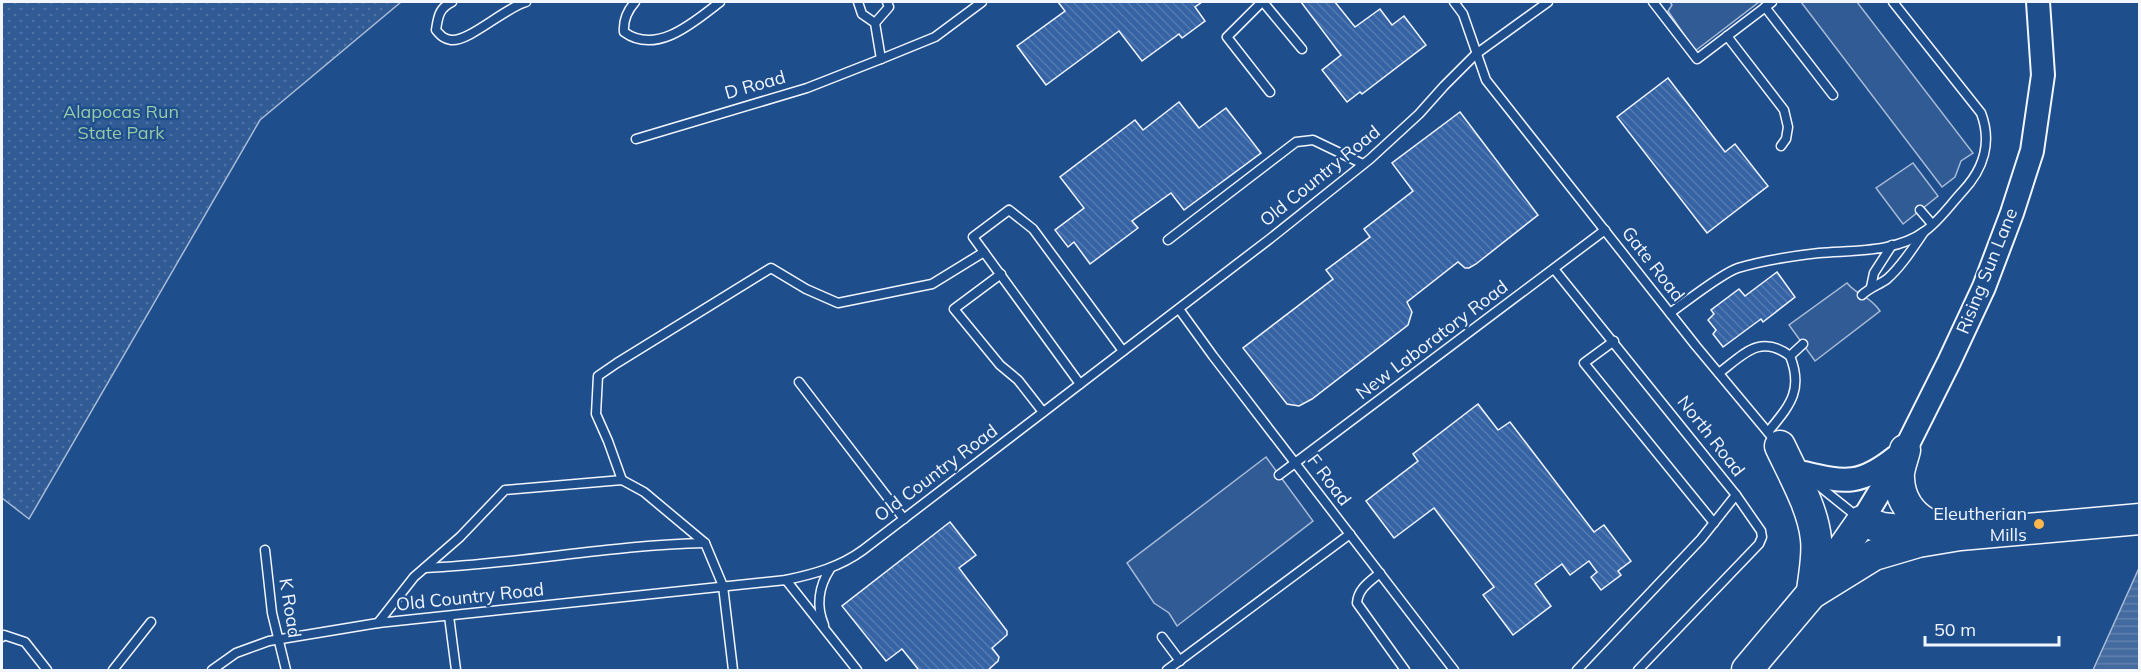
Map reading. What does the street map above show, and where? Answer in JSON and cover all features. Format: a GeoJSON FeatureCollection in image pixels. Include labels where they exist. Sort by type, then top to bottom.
{"type":"FeatureCollection","features":[{"type":"Feature","properties":{"kind":"highway"},"geometry":{"type":"LineString","coordinates":[[1774,439],[1814,521],[1817,540],[1811,594]]}},
{"type":"Feature","properties":{"kind":"highway"},"geometry":{"type":"LineString","coordinates":[[1905,450],[1898,477],[1907,506],[1914,516],[1923,522],[1960,535]]}},
{"type":"Feature","properties":{"kind":"highway"},"geometry":{"type":"LineString","coordinates":[[1811,594],[1874,555],[1918,542],[1960,535],[2139,519]]}},
{"type":"Feature","properties":{"kind":"highway"},"geometry":{"type":"LineString","coordinates":[[1747,670],[1811,594],[1863,521],[1902,532],[1960,535]]}},
{"type":"Feature","properties":{"kind":"street","name":"Rising Sun Lane"},"geometry":{"type":"LineString","coordinates":[[1863,521],[1905,450],[1984,287],[2012,213],[2032,152],[2043,75],[2038,2]]}},
{"type":"Feature","properties":{"kind":"street"},"geometry":{"type":"LineString","coordinates":[[1804,473],[1836,481],[1857,479],[1877,472],[1905,450]]}},
{"type":"Feature","properties":{"kind":"lane"},"geometry":{"type":"LineString","coordinates":[[452,2],[438,14],[436,30],[443,38],[454,41],[526,2]]}},
{"type":"Feature","properties":{"kind":"lane"},"geometry":{"type":"LineString","coordinates":[[635,2],[628,10],[624,23],[624,32],[633,39],[659,39],[682,31],[720,2]]}},
{"type":"Feature","properties":{"kind":"lane"},"geometry":{"type":"LineString","coordinates":[[858,2],[862,14],[875,23],[881,59],[935,38],[982,2]]}},
{"type":"Feature","properties":{"kind":"lane"},"geometry":{"type":"LineString","coordinates":[[875,23],[889,7],[887,2]]}},
{"type":"Feature","properties":{"kind":"lane"},"geometry":{"type":"LineString","coordinates":[[1270,92],[1227,37],[1262,2],[1302,49]]}},
{"type":"Feature","properties":{"kind":"lane","name":"Gate Road"},"geometry":{"type":"LineString","coordinates":[[1455,2],[1463,14],[1486,80],[1670,313],[1774,439],[1804,473],[1863,521]]}},
{"type":"Feature","properties":{"kind":"lane","name":"Old Country Road"},"geometry":{"type":"LineString","coordinates":[[212,670],[236,654],[277,640],[378,623],[786,580],[830,569],[853,558],[1271,238],[1363,164],[1419,114],[1476,54],[1548,2]]}},
{"type":"Feature","properties":{"kind":"lane"},"geometry":{"type":"LineString","coordinates":[[1653,2],[1697,59],[1769,4],[1833,95]]}},
{"type":"Feature","properties":{"kind":"lane"},"geometry":{"type":"LineString","coordinates":[[1862,295],[1871,287],[1886,280],[1924,232],[1969,185],[1978,171],[1986,147],[1987,134],[1981,113],[1974,102],[1893,2]]}},
{"type":"Feature","properties":{"kind":"lane"},"geometry":{"type":"LineString","coordinates":[[1727,36],[1784,110],[1788,127],[1786,139],[1781,146]]}},
{"type":"Feature","properties":{"kind":"lane","name":"D Road"},"geometry":{"type":"LineString","coordinates":[[636,139],[807,88],[881,59]]}},
{"type":"Feature","properties":{"kind":"lane"},"geometry":{"type":"LineString","coordinates":[[1168,240],[1296,142],[1313,140],[1363,164]]}},
{"type":"Feature","properties":{"kind":"lane"},"geometry":{"type":"LineString","coordinates":[[1080,384],[973,237],[1009,210],[1033,229],[1123,351]]}},
{"type":"Feature","properties":{"kind":"lane"},"geometry":{"type":"LineString","coordinates":[[1920,210],[1932,224]]}},
{"type":"Feature","properties":{"kind":"lane","name":"New Laboratory Road"},"geometry":{"type":"LineString","coordinates":[[1280,475],[1605,230]]}},
{"type":"Feature","properties":{"kind":"lane"},"geometry":{"type":"LineString","coordinates":[[1670,313],[1734,269],[1779,258],[1892,245],[1924,232]]}},
{"type":"Feature","properties":{"kind":"lane"},"geometry":{"type":"LineString","coordinates":[[1871,287],[1874,273],[1892,245]]}},
{"type":"Feature","properties":{"kind":"lane"},"geometry":{"type":"LineString","coordinates":[[622,480],[596,414],[598,376],[617,363],[771,268],[806,289],[838,303],[932,284],[984,252]]}},
{"type":"Feature","properties":{"kind":"lane","name":"North Road"},"geometry":{"type":"LineString","coordinates":[[1554,269],[1737,495],[1612,635],[1577,670]]}},
{"type":"Feature","properties":{"kind":"lane"},"geometry":{"type":"LineString","coordinates":[[1001,274],[954,309],[1000,365],[1018,380],[1043,412]]}},
{"type":"Feature","properties":{"kind":"lane","name":"F Road"},"geometry":{"type":"LineString","coordinates":[[1179,309],[1454,670]]}},
{"type":"Feature","properties":{"kind":"lane"},"geometry":{"type":"LineString","coordinates":[[1614,341],[1584,363],[1714,523]]}},
{"type":"Feature","properties":{"kind":"lane"},"geometry":{"type":"LineString","coordinates":[[1790,356],[1803,344]]}},
{"type":"Feature","properties":{"kind":"lane"},"geometry":{"type":"LineString","coordinates":[[1719,373],[1758,346],[1776,347],[1790,356],[1797,377],[1794,397],[1774,439]]}},
{"type":"Feature","properties":{"kind":"lane"},"geometry":{"type":"LineString","coordinates":[[799,382],[904,519]]}},
{"type":"Feature","properties":{"kind":"lane"},"geometry":{"type":"LineString","coordinates":[[378,623],[414,577],[460,537],[505,490],[622,480],[644,492],[705,543],[723,586],[733,670]]}},
{"type":"Feature","properties":{"kind":"lane"},"geometry":{"type":"LineString","coordinates":[[1638,670],[1759,544],[1761,531],[1737,495]]}},
{"type":"Feature","properties":{"kind":"lane"},"geometry":{"type":"LineString","coordinates":[[1167,670],[1350,534]]}},
{"type":"Feature","properties":{"kind":"lane"},"geometry":{"type":"LineString","coordinates":[[425,568],[658,544],[705,543]]}},
{"type":"Feature","properties":{"kind":"lane","name":"K Road"},"geometry":{"type":"LineString","coordinates":[[265,550],[272,613],[286,670]]}},
{"type":"Feature","properties":{"kind":"lane"},"geometry":{"type":"LineString","coordinates":[[828,633],[822,620],[820,599],[824,578],[830,569]]}},
{"type":"Feature","properties":{"kind":"lane"},"geometry":{"type":"LineString","coordinates":[[1380,573],[1363,586],[1357,597],[1357,603],[1405,670]]}},
{"type":"Feature","properties":{"kind":"lane"},"geometry":{"type":"LineString","coordinates":[[786,580],[857,670]]}},
{"type":"Feature","properties":{"kind":"lane"},"geometry":{"type":"LineString","coordinates":[[449,615],[456,670]]}},
{"type":"Feature","properties":{"kind":"lane"},"geometry":{"type":"LineString","coordinates":[[113,670],[151,622]]}},
{"type":"Feature","properties":{"kind":"lane"},"geometry":{"type":"LineString","coordinates":[[2,637],[25,642],[45,670]]}},
{"type":"Feature","properties":{"kind":"lane"},"geometry":{"type":"LineString","coordinates":[[1162,637],[1180,661]]}},
{"type":"Feature","properties":{"kind":"green space","name":"Alapocas Run State Park"},"geometry":{"type":"Polygon","coordinates":[[[2,2],[401,2],[260,120],[29,519],[2,498],[2,2]]]}},
{"type":"Feature","properties":{"kind":"shaded area"},"geometry":{"type":"Polygon","coordinates":[[[1670,2],[1759,2],[1695,51],[1668,11],[1672,5],[1670,2]]]}},
{"type":"Feature","properties":{"kind":"shaded area"},"geometry":{"type":"Polygon","coordinates":[[[1801,2],[1857,2],[1973,153],[1961,161],[1955,177],[1942,187],[1801,2]]]}},
{"type":"Feature","properties":{"kind":"shaded area"},"geometry":{"type":"Polygon","coordinates":[[[1913,163],[1938,196],[1903,224],[1876,188],[1913,163]]]}},
{"type":"Feature","properties":{"kind":"shaded area"},"geometry":{"type":"Polygon","coordinates":[[[1847,283],[1880,311],[1815,361],[1789,325],[1847,283]]]}},
{"type":"Feature","properties":{"kind":"shaded area"},"geometry":{"type":"Polygon","coordinates":[[[1266,457],[1313,521],[1177,626],[1169,613],[1154,603],[1127,563],[1266,457]]]}},
{"type":"Feature","properties":{"kind":"shaded area"},"geometry":{"type":"Polygon","coordinates":[[[2139,568],[2139,670],[2093,670],[2139,568]]]}},
{"type":"Feature","properties":{"kind":"building"},"geometry":{"type":"Polygon","coordinates":[[[1058,2],[1202,2],[1195,7],[1205,21],[1182,38],[1179,34],[1142,61],[1119,31],[1046,85],[1017,46],[1065,11],[1058,2]]]}},
{"type":"Feature","properties":{"kind":"building"},"geometry":{"type":"Polygon","coordinates":[[[1301,2],[1335,2],[1355,27],[1380,9],[1392,25],[1404,16],[1426,45],[1362,94],[1360,92],[1347,102],[1322,70],[1341,55],[1301,2]]]}},
{"type":"Feature","properties":{"kind":"building"},"geometry":{"type":"Polygon","coordinates":[[[1668,78],[1725,152],[1735,144],[1768,186],[1707,233],[1617,117],[1668,78]]]}},
{"type":"Feature","properties":{"kind":"building"},"geometry":{"type":"Polygon","coordinates":[[[1179,102],[1199,128],[1226,108],[1261,153],[1184,210],[1171,193],[1132,221],[1138,228],[1090,264],[1074,242],[1068,247],[1055,230],[1084,208],[1060,177],[1135,120],[1143,130],[1179,102]]]}},
{"type":"Feature","properties":{"kind":"building"},"geometry":{"type":"Polygon","coordinates":[[[1460,112],[1538,215],[1476,264],[1465,268],[1458,262],[1407,302],[1412,312],[1408,325],[1312,399],[1299,406],[1287,404],[1243,348],[1333,279],[1326,270],[1370,237],[1364,229],[1413,191],[1392,163],[1460,112]]]}},
{"type":"Feature","properties":{"kind":"building"},"geometry":{"type":"Polygon","coordinates":[[[1777,272],[1795,297],[1763,322],[1761,319],[1723,347],[1713,334],[1716,330],[1708,320],[1714,314],[1711,310],[1739,289],[1745,296],[1777,272]]]}},
{"type":"Feature","properties":{"kind":"building"},"geometry":{"type":"Polygon","coordinates":[[[1478,404],[1498,430],[1510,422],[1594,532],[1604,525],[1631,561],[1618,571],[1621,575],[1601,590],[1591,577],[1597,572],[1589,561],[1570,575],[1562,564],[1535,584],[1551,606],[1513,635],[1483,595],[1494,587],[1434,508],[1394,538],[1366,501],[1418,461],[1413,454],[1478,404]]]}},
{"type":"Feature","properties":{"kind":"building"},"geometry":{"type":"Polygon","coordinates":[[[950,522],[976,555],[959,568],[1007,631],[1007,635],[992,648],[999,657],[998,661],[988,670],[917,670],[902,649],[886,661],[842,606],[950,522]]]}},
{"type":"Feature","properties":{"kind":"place","name":"Eleutherian Mills"},"geometry":{"type":"Point","coordinates":[2039,524]}}]}
